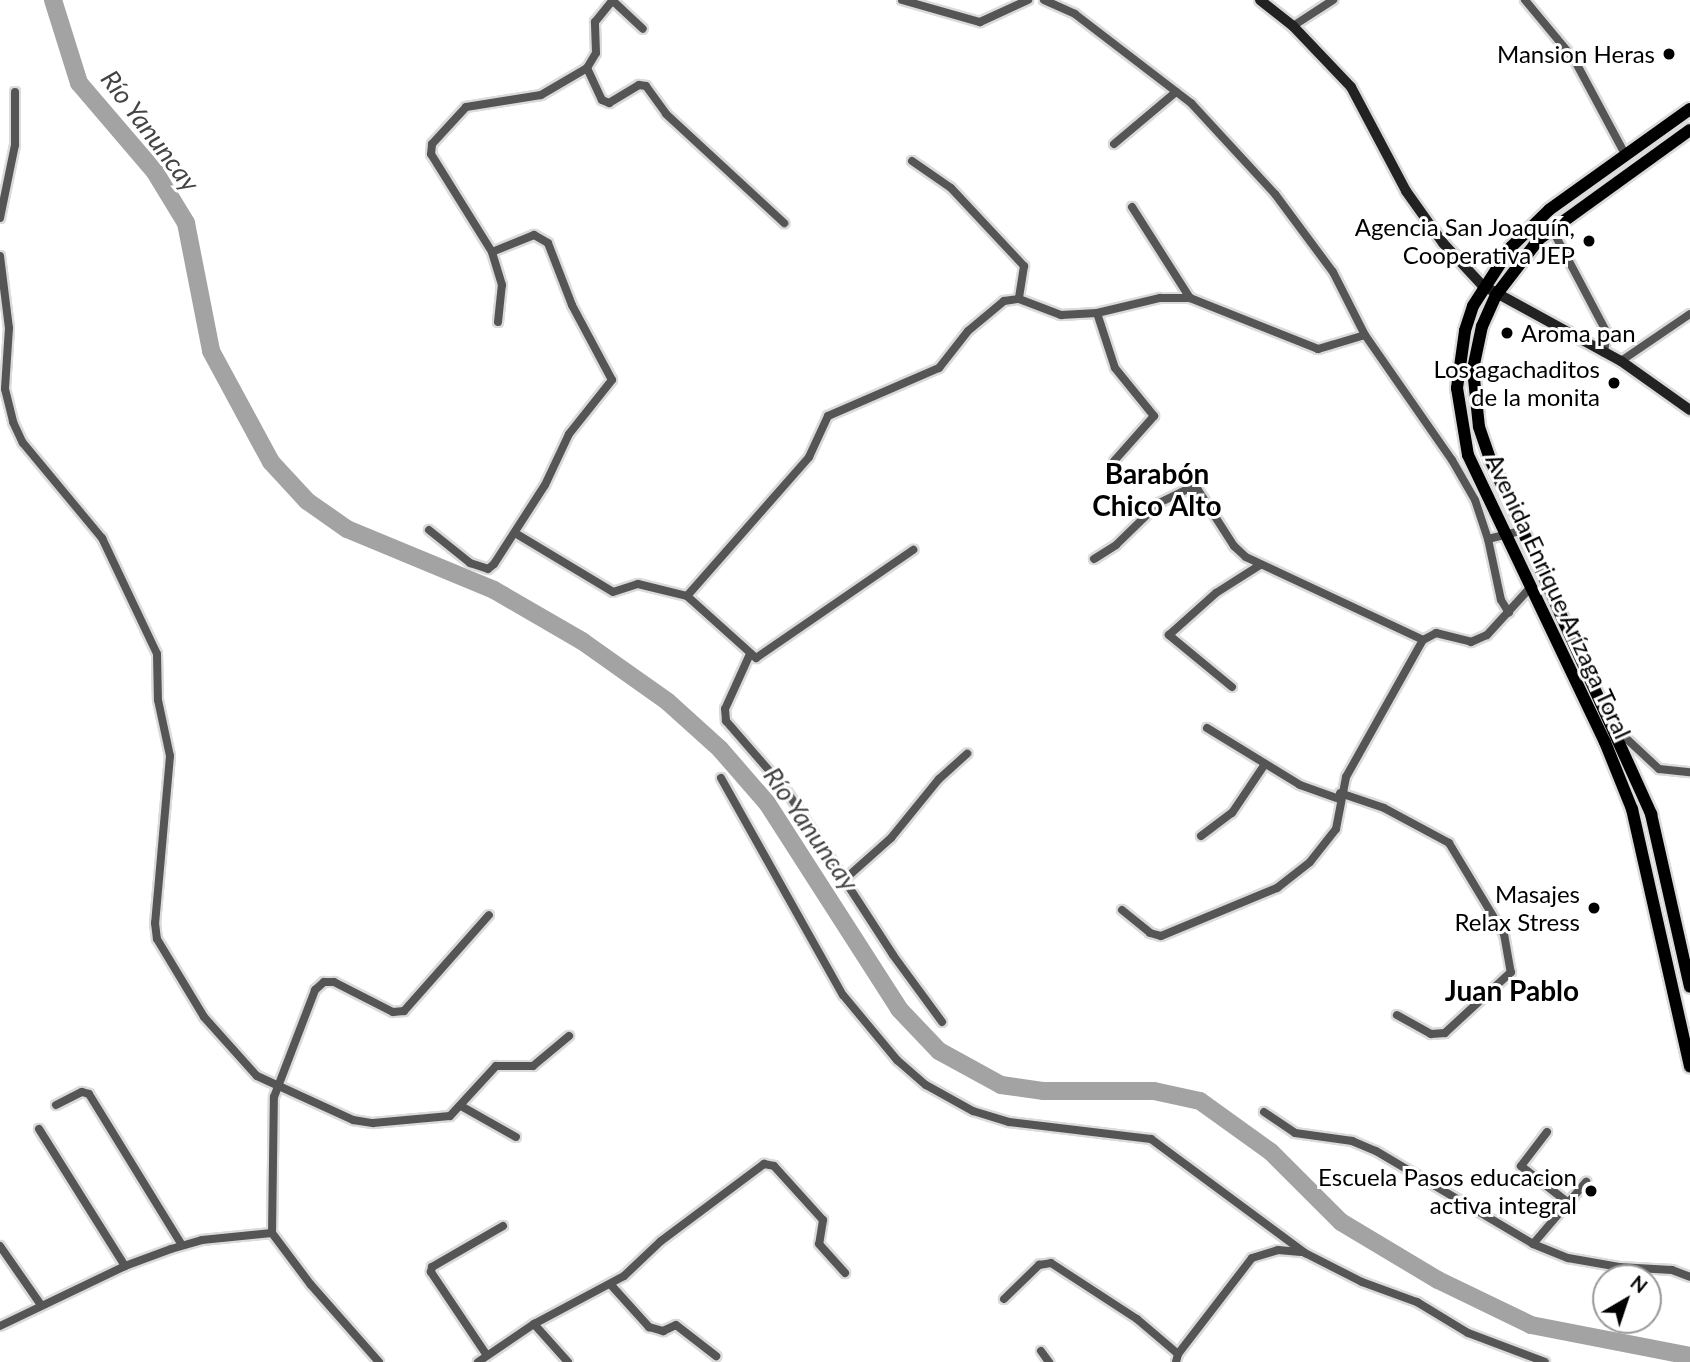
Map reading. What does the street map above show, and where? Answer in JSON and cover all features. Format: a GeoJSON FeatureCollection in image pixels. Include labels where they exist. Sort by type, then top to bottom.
{"type":"FeatureCollection","features":[{"type":"Feature","properties":{"kind":"main road","name":"Avenida Enrique Arízaga Toral"},"geometry":{"type":"LineString","coordinates":[[1690,109],[1549,211],[1511,247],[1482,285],[1465,331],[1458,388],[1468,455],[1529,589],[1605,742],[1632,809],[1690,1067]]}},
{"type":"Feature","properties":{"kind":"main road","name":"Avenida Enrique Arízaga Toral"},"geometry":{"type":"LineString","coordinates":[[1690,130],[1552,229],[1514,267],[1496,295],[1476,350],[1474,398],[1491,461],[1520,531],[1615,728],[1651,814],[1690,987]]}},
{"type":"Feature","properties":{"kind":"street"},"geometry":{"type":"LineString","coordinates":[[498,322],[502,285],[492,252],[431,154],[432,144],[466,107],[541,95],[587,68],[596,52],[595,22],[613,0],[643,29]]}},
{"type":"Feature","properties":{"kind":"street"},"geometry":{"type":"LineString","coordinates":[[902,0],[980,22],[1028,0]]}},
{"type":"Feature","properties":{"kind":"street"},"geometry":{"type":"LineString","coordinates":[[1044,0],[1075,14],[1177,92],[1275,194],[1333,272],[1365,335],[1452,460],[1475,500],[1488,539],[1500,597],[1509,613]]}},
{"type":"Feature","properties":{"kind":"street"},"geometry":{"type":"LineString","coordinates":[[1260,0],[1293,26],[1351,87],[1406,191],[1443,243],[1482,285],[1621,361],[1690,410]]}},
{"type":"Feature","properties":{"kind":"street"},"geometry":{"type":"LineString","coordinates":[[1293,26],[1333,0]]}},
{"type":"Feature","properties":{"kind":"street"},"geometry":{"type":"LineString","coordinates":[[1525,0],[1574,59],[1625,154]]}},
{"type":"Feature","properties":{"kind":"street"},"geometry":{"type":"LineString","coordinates":[[587,68],[602,100],[608,103],[639,85],[646,86],[666,114],[784,223]]}},
{"type":"Feature","properties":{"kind":"street"},"geometry":{"type":"LineString","coordinates":[[0,218],[15,145],[15,92]]}},
{"type":"Feature","properties":{"kind":"street"},"geometry":{"type":"LineString","coordinates":[[1114,144],[1177,92]]}},
{"type":"Feature","properties":{"kind":"street"},"geometry":{"type":"LineString","coordinates":[[912,161],[951,188],[1024,266],[1019,299]]}},
{"type":"Feature","properties":{"kind":"street"},"geometry":{"type":"LineString","coordinates":[[1132,207],[1190,298]]}},
{"type":"Feature","properties":{"kind":"street"},"geometry":{"type":"LineString","coordinates":[[1552,229],[1607,333],[1605,352]]}},
{"type":"Feature","properties":{"kind":"street"},"geometry":{"type":"LineString","coordinates":[[429,530],[459,556],[488,569],[515,533],[569,434],[612,380],[572,305],[548,243],[534,235],[492,252]]}},
{"type":"Feature","properties":{"kind":"street"},"geometry":{"type":"LineString","coordinates":[[0,256],[9,328],[5,389],[13,422],[23,443],[102,538],[157,654],[158,700],[170,756],[157,939],[204,1017],[248,1067],[276,1087],[363,1123],[407,1117],[442,1119],[461,1106],[496,1066],[533,1066],[569,1036]]}},
{"type":"Feature","properties":{"kind":"street"},"geometry":{"type":"LineString","coordinates":[[687,596],[808,457],[828,416],[939,368],[989,310],[1004,301],[1019,299],[1061,315],[1097,313],[1160,298],[1190,298],[1318,349],[1365,335]]}},
{"type":"Feature","properties":{"kind":"street"},"geometry":{"type":"LineString","coordinates":[[1097,313],[1115,368],[1154,416],[1114,461]]}},
{"type":"Feature","properties":{"kind":"street"},"geometry":{"type":"LineString","coordinates":[[1621,361],[1690,314]]}},
{"type":"Feature","properties":{"kind":"street"},"geometry":{"type":"LineString","coordinates":[[1094,559],[1116,545],[1159,503],[1190,488],[1205,496],[1234,547],[1260,565],[1423,640]]}},
{"type":"Feature","properties":{"kind":"street"},"geometry":{"type":"LineString","coordinates":[[1488,539],[1520,531]]}},
{"type":"Feature","properties":{"kind":"street"},"geometry":{"type":"LineString","coordinates":[[515,533],[613,592],[638,584],[687,596],[750,654],[761,656],[913,550]]}},
{"type":"Feature","properties":{"kind":"street"},"geometry":{"type":"LineString","coordinates":[[1232,687],[1168,635],[1216,593],[1260,565]]}},
{"type":"Feature","properties":{"kind":"street"},"geometry":{"type":"LineString","coordinates":[[1122,910],[1150,933],[1161,936],[1277,888],[1329,842],[1336,829],[1340,796],[1423,640],[1436,633],[1471,642],[1487,635],[1529,589]]}},
{"type":"Feature","properties":{"kind":"street"},"geometry":{"type":"LineString","coordinates":[[750,654],[725,709],[726,721],[786,790],[942,1022]]}},
{"type":"Feature","properties":{"kind":"street"},"geometry":{"type":"LineString","coordinates":[[1208,728],[1300,785],[1384,807],[1449,844],[1504,934],[1511,972],[1445,1033],[1431,1034],[1396,1015]]}},
{"type":"Feature","properties":{"kind":"street"},"geometry":{"type":"LineString","coordinates":[[1615,728],[1659,769],[1690,772]]}},
{"type":"Feature","properties":{"kind":"street"},"geometry":{"type":"LineString","coordinates":[[845,879],[891,838],[939,779],[967,754]]}},
{"type":"Feature","properties":{"kind":"street"},"geometry":{"type":"LineString","coordinates":[[1200,836],[1227,819],[1265,764]]}},
{"type":"Feature","properties":{"kind":"street"},"geometry":{"type":"LineString","coordinates":[[721,778],[843,995],[897,1060],[926,1085],[973,1111],[1009,1122],[1151,1139],[1305,1253],[1362,1282],[1417,1302],[1468,1333],[1545,1362]]}},
{"type":"Feature","properties":{"kind":"street"},"geometry":{"type":"LineString","coordinates":[[379,1362],[311,1285],[272,1233],[271,1112],[276,1087],[315,990],[324,982],[334,982],[393,1012],[404,1011],[489,915]]}},
{"type":"Feature","properties":{"kind":"street"},"geometry":{"type":"LineString","coordinates":[[56,1105],[73,1096],[89,1094],[182,1245]]}},
{"type":"Feature","properties":{"kind":"street"},"geometry":{"type":"LineString","coordinates":[[461,1106],[516,1137]]}},
{"type":"Feature","properties":{"kind":"street"},"geometry":{"type":"LineString","coordinates":[[1264,1112],[1295,1133],[1352,1141],[1376,1151],[1533,1244],[1568,1258],[1619,1267],[1672,1270],[1690,1277]]}},
{"type":"Feature","properties":{"kind":"street"},"geometry":{"type":"LineString","coordinates":[[39,1129],[125,1266]]}},
{"type":"Feature","properties":{"kind":"street"},"geometry":{"type":"LineString","coordinates":[[1547,1132],[1521,1166],[1566,1201]]}},
{"type":"Feature","properties":{"kind":"street"},"geometry":{"type":"LineString","coordinates":[[478,1362],[486,1354],[534,1324],[611,1285],[661,1241],[759,1167],[769,1164],[823,1220],[817,1240],[845,1273]]}},
{"type":"Feature","properties":{"kind":"street"},"geometry":{"type":"LineString","coordinates":[[1533,1244],[1566,1201],[1586,1182]]}},
{"type":"Feature","properties":{"kind":"street"},"geometry":{"type":"LineString","coordinates":[[486,1354],[431,1272],[432,1267],[503,1226]]}},
{"type":"Feature","properties":{"kind":"street"},"geometry":{"type":"LineString","coordinates":[[0,1326],[125,1266],[182,1245],[272,1233]]}},
{"type":"Feature","properties":{"kind":"street"},"geometry":{"type":"LineString","coordinates":[[0,1246],[41,1305]]}},
{"type":"Feature","properties":{"kind":"street"},"geometry":{"type":"LineString","coordinates":[[1004,1299],[1039,1265],[1051,1263],[1137,1319],[1177,1358],[1252,1258],[1278,1250],[1305,1253]]}},
{"type":"Feature","properties":{"kind":"street"},"geometry":{"type":"LineString","coordinates":[[611,1285],[649,1327],[663,1331],[676,1325],[716,1356]]}},
{"type":"Feature","properties":{"kind":"street"},"geometry":{"type":"LineString","coordinates":[[534,1324],[568,1362]]}},
{"type":"Feature","properties":{"kind":"street"},"geometry":{"type":"LineString","coordinates":[[1041,1351],[1049,1362]]}},
{"type":"Feature","properties":{"kind":"waterway","name":"Río Yanuncay"},"geometry":{"type":"LineString","coordinates":[[53,0],[79,83],[155,172],[186,223],[211,351],[271,462],[307,501],[347,529],[494,590],[582,641],[668,702],[720,749],[767,803],[899,1009],[939,1051],[1001,1085],[1043,1091],[1154,1091],[1200,1101],[1271,1152],[1341,1222],[1438,1280],[1531,1325],[1690,1356]]}},
{"type":"Feature","properties":{"kind":"place","name":"Mansion Heras"},"geometry":{"type":"Point","coordinates":[1669,54]}},
{"type":"Feature","properties":{"kind":"place","name":"Agencia San Joaquín, Cooperativa JEP"},"geometry":{"type":"Point","coordinates":[1589,241]}},
{"type":"Feature","properties":{"kind":"place","name":"Aroma pan"},"geometry":{"type":"Point","coordinates":[1507,333]}},
{"type":"Feature","properties":{"kind":"place","name":"Los agachaditos de la monita"},"geometry":{"type":"Point","coordinates":[1614,383]}},
{"type":"Feature","properties":{"kind":"place","name":"Masajes Relax Stress"},"geometry":{"type":"Point","coordinates":[1594,908]}},
{"type":"Feature","properties":{"kind":"place","name":"Escuela Pasos educacion activa integral"},"geometry":{"type":"Point","coordinates":[1591,1191]}},
{"type":"Feature","properties":{"kind":"district","name":"Barabón Chico Alto"},"geometry":{"type":"Point","coordinates":[1157,489]}},
{"type":"Feature","properties":{"kind":"district","name":"Juan Pablo"},"geometry":{"type":"Point","coordinates":[1512,990]}}]}
